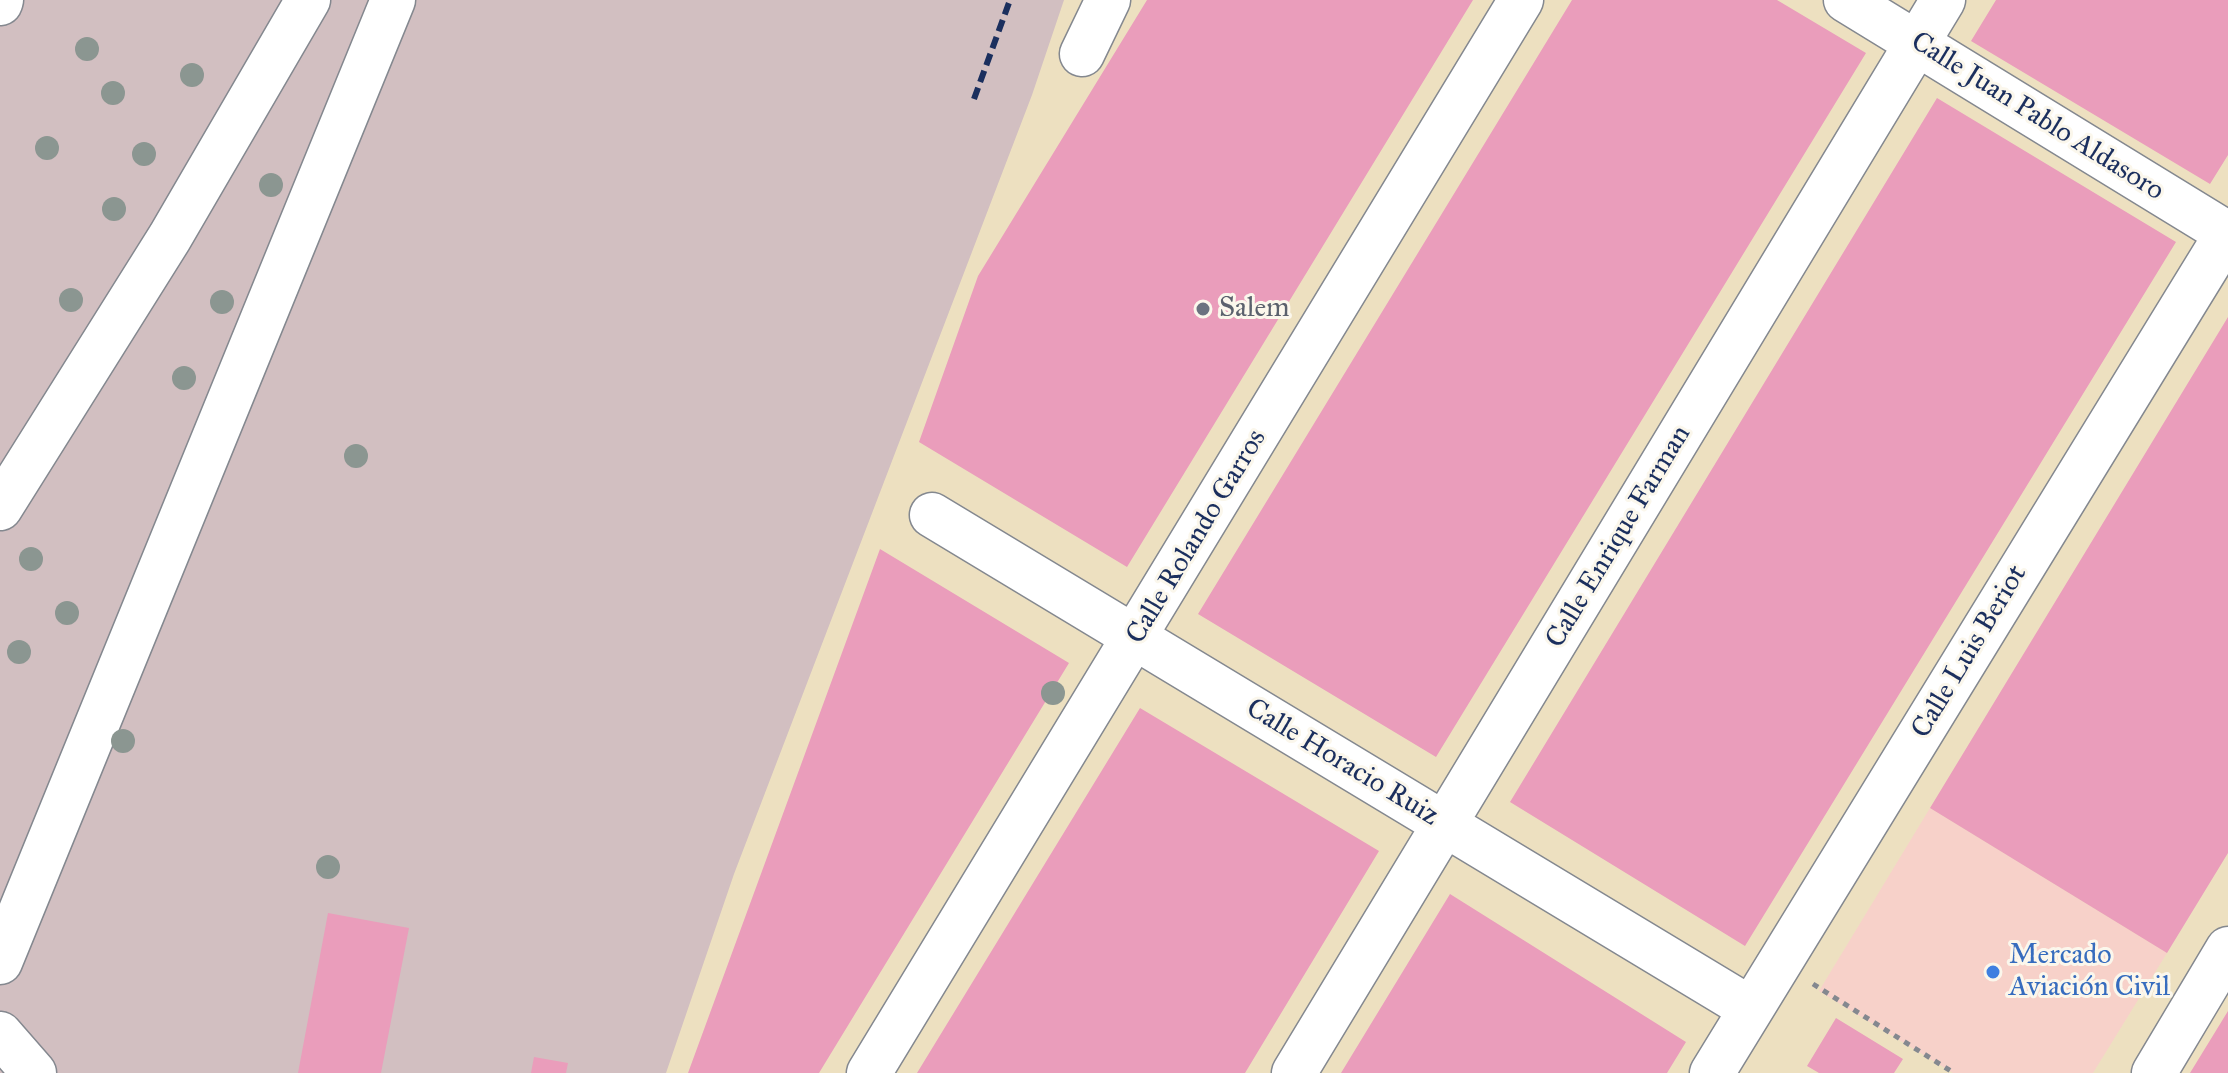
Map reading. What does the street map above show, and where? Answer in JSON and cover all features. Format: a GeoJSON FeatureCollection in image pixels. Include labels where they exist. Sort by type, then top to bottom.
{"type":"FeatureCollection","features":[{"type":"Feature","properties":{"kind":"street"},"geometry":{"type":"LineString","coordinates":[[0,508],[170,237],[308,0]]}},
{"type":"Feature","properties":{"kind":"street"},"geometry":{"type":"LineString","coordinates":[[0,962],[393,0]]}},
{"type":"Feature","properties":{"kind":"street"},"geometry":{"type":"LineString","coordinates":[[1082,54],[1108,0]]}},
{"type":"Feature","properties":{"kind":"street","name":"Calle Rolando Garros"},"geometry":{"type":"LineString","coordinates":[[869,1073],[1521,0]]}},
{"type":"Feature","properties":{"kind":"street","name":"Calle Juan Pablo Aldasoro"},"geometry":{"type":"LineString","coordinates":[[1846,0],[2228,233]]}},
{"type":"Feature","properties":{"kind":"street","name":"Calle Enrique Farman"},"geometry":{"type":"LineString","coordinates":[[1294,1073],[1943,0]]}},
{"type":"Feature","properties":{"kind":"street","name":"Calle Luis Beriot"},"geometry":{"type":"LineString","coordinates":[[1712,1073],[2228,233]]}},
{"type":"Feature","properties":{"kind":"street","name":"Calle Horacio Ruiz"},"geometry":{"type":"LineString","coordinates":[[932,515],[1751,1009]]}},
{"type":"Feature","properties":{"kind":"street"},"geometry":{"type":"LineString","coordinates":[[2154,1073],[2228,949]]}},
{"type":"Feature","properties":{"kind":"street"},"geometry":{"type":"LineString","coordinates":[[0,1034],[34,1073]]}},
{"type":"Feature","properties":{"kind":"path"},"geometry":{"type":"LineString","coordinates":[[1780,963],[1954,1073]]}},
{"type":"Feature","properties":{"kind":"shaded area"},"geometry":{"type":"Polygon","coordinates":[[[0,0],[1064,0],[1032,95],[734,874],[666,1073],[0,1073],[0,0]]]}},
{"type":"Feature","properties":{"kind":"shaded area","name":"Mercado Aviación Civil"},"geometry":{"type":"Polygon","coordinates":[[[1930,808],[2167,953],[2093,1073],[1953,1073],[1819,991],[1930,808]]]}},
{"type":"Feature","properties":{"kind":"building"},"geometry":{"type":"Polygon","coordinates":[[[1147,0],[1473,0],[1127,567],[919,442],[978,276],[1147,0]]]}},
{"type":"Feature","properties":{"kind":"building"},"geometry":{"type":"Polygon","coordinates":[[[1572,0],[1777,0],[1866,53],[1436,757],[1198,614],[1572,0]]]}},
{"type":"Feature","properties":{"kind":"building"},"geometry":{"type":"Polygon","coordinates":[[[1996,0],[2228,0],[2228,155],[2210,184],[1971,41],[1996,0]]]}},
{"type":"Feature","properties":{"kind":"building"},"geometry":{"type":"Polygon","coordinates":[[[1937,98],[2176,242],[1745,946],[1510,802],[1937,98]]]}},
{"type":"Feature","properties":{"kind":"building"},"geometry":{"type":"Polygon","coordinates":[[[2228,317],[2228,853],[2167,953],[1930,808],[2228,317]]]}},
{"type":"Feature","properties":{"kind":"building"},"geometry":{"type":"Polygon","coordinates":[[[880,549],[1069,663],[819,1073],[688,1073],[880,549]]]}},
{"type":"Feature","properties":{"kind":"building"},"geometry":{"type":"Polygon","coordinates":[[[1140,708],[1379,851],[1245,1073],[917,1073],[1140,708]]]}},
{"type":"Feature","properties":{"kind":"building"},"geometry":{"type":"Polygon","coordinates":[[[1450,894],[1686,1042],[1667,1073],[1341,1073],[1450,894]]]}},
{"type":"Feature","properties":{"kind":"building"},"geometry":{"type":"Polygon","coordinates":[[[328,913],[409,928],[381,1073],[298,1073],[328,913]]]}},
{"type":"Feature","properties":{"kind":"building"},"geometry":{"type":"Polygon","coordinates":[[[2228,1011],[2228,1073],[2190,1073],[2228,1011]]]}},
{"type":"Feature","properties":{"kind":"building"},"geometry":{"type":"Polygon","coordinates":[[[1836,1018],[1903,1059],[1894,1073],[1819,1073],[1807,1066],[1836,1018]]]}},
{"type":"Feature","properties":{"kind":"building"},"geometry":{"type":"Polygon","coordinates":[[[534,1057],[568,1063],[566,1073],[531,1073],[534,1057]]]}},
{"type":"Feature","properties":{"kind":"railway"},"geometry":{"type":"LineString","coordinates":[[974,99],[1010,0]]}},
{"type":"Feature","properties":{"kind":"place","name":"Salem"},"geometry":{"type":"Point","coordinates":[1203,309]}},
{"type":"Feature","properties":{"kind":"place","name":"Mercado Aviación Civil"},"geometry":{"type":"Point","coordinates":[1993,972]}}]}
